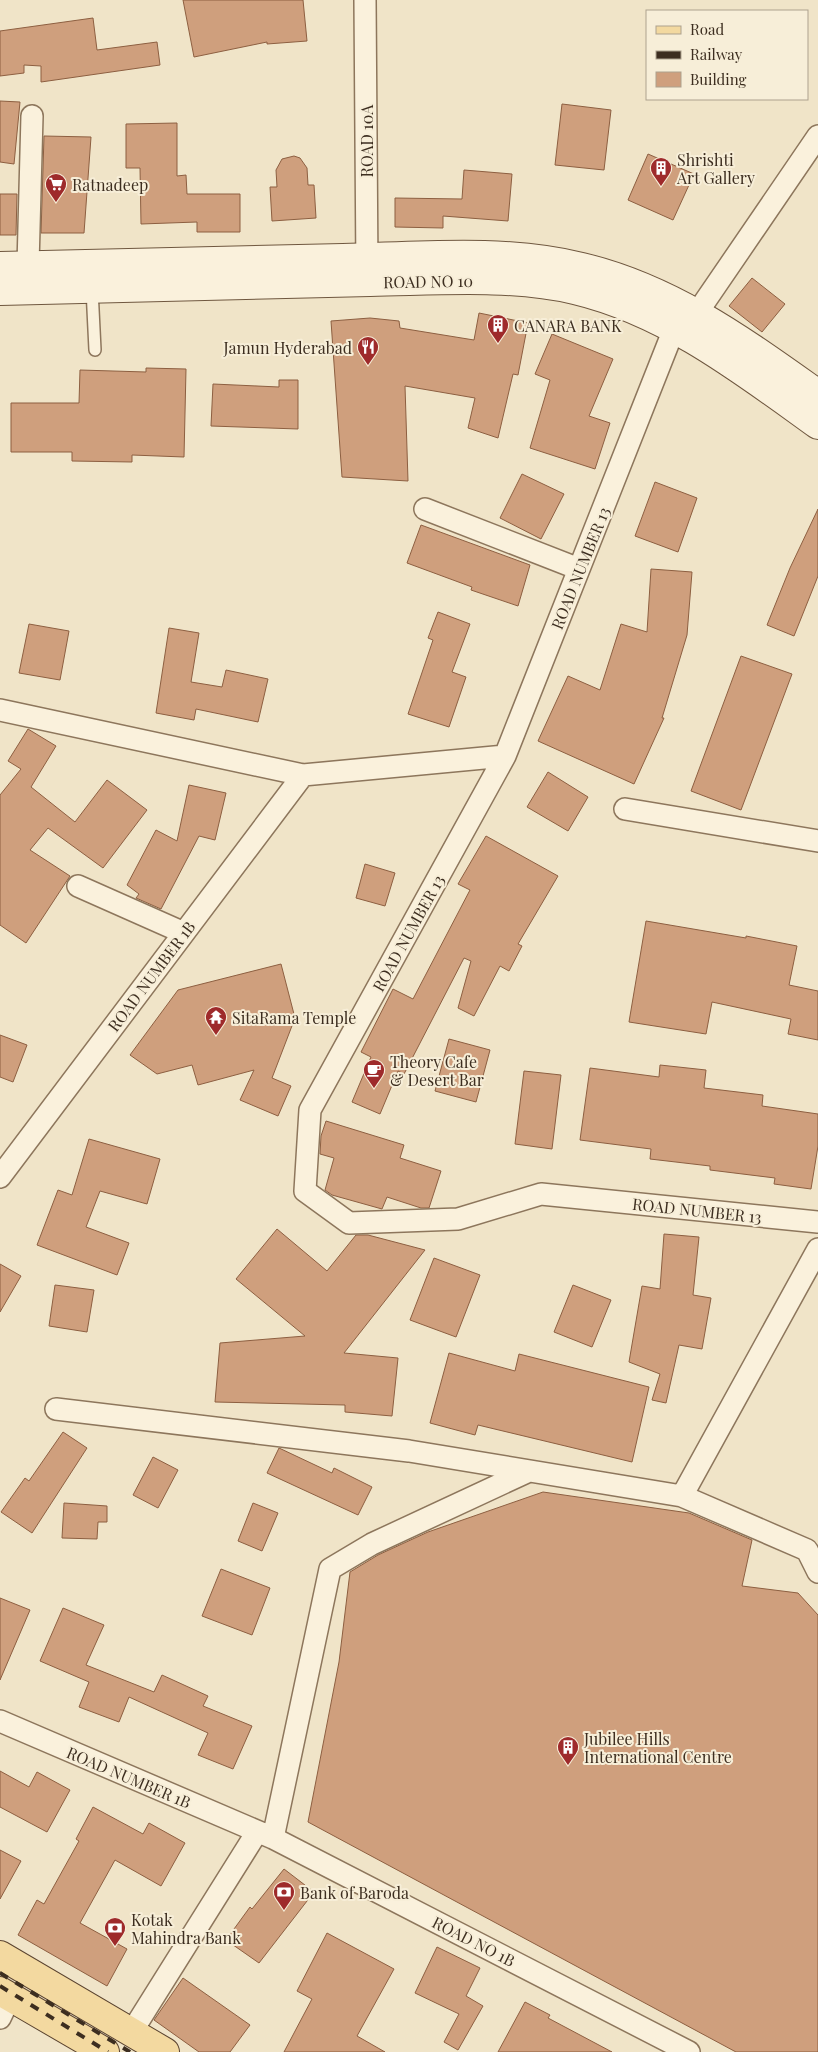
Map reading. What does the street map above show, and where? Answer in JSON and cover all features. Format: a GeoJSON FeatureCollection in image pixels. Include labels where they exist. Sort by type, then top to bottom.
{"type":"FeatureCollection","features":[{"type":"Feature","properties":{"kind":"main road","name":"ROAD NO 10"},"geometry":{"type":"LineString","coordinates":[[0,291],[92,289],[367,270],[519,256],[582,267],[635,284],[696,312],[731,332],[818,394]]}},
{"type":"Feature","properties":{"kind":"main road","name":"ROAD NO 10"},"geometry":{"type":"LineString","coordinates":[[0,266],[367,270],[517,281],[576,290],[627,308],[674,329],[717,353],[818,425]]}},
{"type":"Feature","properties":{"kind":"main road"},"geometry":{"type":"LineString","coordinates":[[0,1956],[165,2052]]}},
{"type":"Feature","properties":{"kind":"main road"},"geometry":{"type":"LineString","coordinates":[[3,2002],[105,2052]]}},
{"type":"Feature","properties":{"kind":"street","name":"ROAD 10A"},"geometry":{"type":"LineString","coordinates":[[365,0],[367,270]]}},
{"type":"Feature","properties":{"kind":"street"},"geometry":{"type":"LineString","coordinates":[[28,265],[32,116]]}},
{"type":"Feature","properties":{"kind":"street"},"geometry":{"type":"LineString","coordinates":[[696,312],[818,136]]}},
{"type":"Feature","properties":{"kind":"street","name":"ROAD NUMBER 13"},"geometry":{"type":"LineString","coordinates":[[674,329],[505,756],[310,1110],[305,1191],[350,1223],[458,1219],[542,1194],[818,1222]]}},
{"type":"Feature","properties":{"kind":"street"},"geometry":{"type":"LineString","coordinates":[[425,509],[579,568]]}},
{"type":"Feature","properties":{"kind":"street"},"geometry":{"type":"LineString","coordinates":[[0,710],[303,775],[505,756]]}},
{"type":"Feature","properties":{"kind":"street","name":"ROAD NUMBER 1B"},"geometry":{"type":"LineString","coordinates":[[0,1178],[303,775]]}},
{"type":"Feature","properties":{"kind":"street"},"geometry":{"type":"LineString","coordinates":[[626,810],[818,841]]}},
{"type":"Feature","properties":{"kind":"street"},"geometry":{"type":"LineString","coordinates":[[78,886],[184,933]]}},
{"type":"Feature","properties":{"kind":"street"},"geometry":{"type":"LineString","coordinates":[[682,1496],[818,1249]]}},
{"type":"Feature","properties":{"kind":"street"},"geometry":{"type":"LineString","coordinates":[[56,1409],[409,1451],[682,1496],[807,1550],[818,1572]]}},
{"type":"Feature","properties":{"kind":"street"},"geometry":{"type":"LineString","coordinates":[[131,2032],[265,1835],[330,1569],[372,1544],[529,1471]]}},
{"type":"Feature","properties":{"kind":"street","name":"ROAD NUMBER 1B"},"geometry":{"type":"LineString","coordinates":[[0,1721],[265,1835]]}},
{"type":"Feature","properties":{"kind":"street","name":"ROAD NO 1B"},"geometry":{"type":"LineString","coordinates":[[265,1835],[689,2052]]}},
{"type":"Feature","properties":{"kind":"lane"},"geometry":{"type":"LineString","coordinates":[[92,289],[94,350]]}},
{"type":"Feature","properties":{"kind":"building"},"geometry":{"type":"Polygon","coordinates":[[[183,0],[303,0],[307,41],[267,44],[267,42],[194,57],[183,0]]]}},
{"type":"Feature","properties":{"kind":"building"},"geometry":{"type":"Polygon","coordinates":[[[93,18],[97,50],[157,42],[160,65],[41,82],[41,66],[24,65],[24,73],[0,76],[0,31],[93,18]]]}},
{"type":"Feature","properties":{"kind":"building"},"geometry":{"type":"Polygon","coordinates":[[[0,101],[20,102],[14,164],[0,162],[0,101]]]}},
{"type":"Feature","properties":{"kind":"building"},"geometry":{"type":"Polygon","coordinates":[[[562,104],[611,110],[604,170],[555,165],[562,104]]]}},
{"type":"Feature","properties":{"kind":"building"},"geometry":{"type":"Polygon","coordinates":[[[177,123],[177,176],[186,175],[187,194],[240,194],[240,232],[197,232],[197,222],[141,224],[140,168],[126,168],[126,124],[177,123]]]}},
{"type":"Feature","properties":{"kind":"building"},"geometry":{"type":"Polygon","coordinates":[[[44,136],[91,137],[84,233],[41,233],[44,136]]]}},
{"type":"Feature","properties":{"kind":"building","name":"Shrishti Art Gallery"},"geometry":{"type":"Polygon","coordinates":[[[648,154],[694,174],[673,220],[628,200],[648,154]]]}},
{"type":"Feature","properties":{"kind":"building"},"geometry":{"type":"Polygon","coordinates":[[[294,156],[300,158],[307,168],[308,185],[314,185],[316,218],[272,221],[270,187],[277,187],[276,170],[282,159],[294,156]]]}},
{"type":"Feature","properties":{"kind":"building"},"geometry":{"type":"Polygon","coordinates":[[[464,170],[512,174],[508,221],[443,216],[443,228],[395,227],[395,198],[462,199],[464,170]]]}},
{"type":"Feature","properties":{"kind":"building"},"geometry":{"type":"Polygon","coordinates":[[[0,194],[17,194],[16,235],[0,235],[0,194]]]}},
{"type":"Feature","properties":{"kind":"building"},"geometry":{"type":"Polygon","coordinates":[[[752,278],[785,304],[762,332],[729,306],[752,278]]]}},
{"type":"Feature","properties":{"kind":"building"},"geometry":{"type":"Polygon","coordinates":[[[479,313],[528,323],[518,375],[513,374],[498,438],[468,428],[475,398],[405,386],[408,481],[342,477],[331,321],[370,318],[399,321],[400,328],[474,340],[479,313]]]}},
{"type":"Feature","properties":{"kind":"building"},"geometry":{"type":"Polygon","coordinates":[[[552,334],[613,359],[589,416],[610,423],[595,469],[530,448],[550,380],[535,374],[552,334]]]}},
{"type":"Feature","properties":{"kind":"building"},"geometry":{"type":"Polygon","coordinates":[[[146,368],[186,369],[184,457],[132,455],[132,462],[72,461],[72,452],[11,452],[11,403],[79,403],[80,370],[146,372],[146,368]]]}},
{"type":"Feature","properties":{"kind":"building"},"geometry":{"type":"Polygon","coordinates":[[[279,380],[298,380],[298,429],[211,426],[213,384],[279,387],[279,380]]]}},
{"type":"Feature","properties":{"kind":"building"},"geometry":{"type":"Polygon","coordinates":[[[522,474],[564,494],[541,539],[500,518],[522,474]]]}},
{"type":"Feature","properties":{"kind":"building"},"geometry":{"type":"Polygon","coordinates":[[[655,482],[697,498],[678,552],[635,536],[655,482]]]}},
{"type":"Feature","properties":{"kind":"building"},"geometry":{"type":"Polygon","coordinates":[[[818,509],[818,576],[794,636],[767,625],[790,568],[818,509]]]}},
{"type":"Feature","properties":{"kind":"building"},"geometry":{"type":"Polygon","coordinates":[[[421,525],[530,565],[518,606],[471,590],[472,587],[407,563],[421,525]]]}},
{"type":"Feature","properties":{"kind":"building"},"geometry":{"type":"Polygon","coordinates":[[[651,569],[692,572],[687,635],[662,718],[664,718],[634,784],[538,741],[568,676],[600,690],[621,624],[647,632],[651,569]]]}},
{"type":"Feature","properties":{"kind":"building"},"geometry":{"type":"Polygon","coordinates":[[[438,612],[470,624],[452,672],[466,677],[449,727],[408,714],[433,640],[428,638],[438,612]]]}},
{"type":"Feature","properties":{"kind":"building"},"geometry":{"type":"Polygon","coordinates":[[[29,624],[69,631],[60,680],[19,673],[29,624]]]}},
{"type":"Feature","properties":{"kind":"building"},"geometry":{"type":"Polygon","coordinates":[[[169,628],[199,633],[191,682],[222,687],[226,670],[268,679],[258,722],[196,709],[194,720],[156,713],[169,628]]]}},
{"type":"Feature","properties":{"kind":"building"},"geometry":{"type":"Polygon","coordinates":[[[741,656],[792,674],[741,810],[691,791],[741,656]]]}},
{"type":"Feature","properties":{"kind":"building"},"geometry":{"type":"Polygon","coordinates":[[[28,729],[56,746],[31,787],[75,822],[107,780],[147,810],[103,868],[48,828],[30,850],[70,876],[26,943],[0,925],[0,795],[21,769],[8,761],[28,729]]]}},
{"type":"Feature","properties":{"kind":"building"},"geometry":{"type":"Polygon","coordinates":[[[548,772],[588,797],[568,831],[527,807],[548,772]]]}},
{"type":"Feature","properties":{"kind":"building"},"geometry":{"type":"Polygon","coordinates":[[[189,785],[226,793],[215,840],[199,836],[161,909],[136,898],[139,894],[127,885],[156,830],[177,841],[189,785]]]}},
{"type":"Feature","properties":{"kind":"building"},"geometry":{"type":"Polygon","coordinates":[[[486,836],[558,876],[518,944],[522,946],[509,971],[500,966],[474,1016],[458,1008],[471,961],[464,958],[404,1074],[398,1071],[380,1114],[352,1102],[371,1057],[361,1052],[393,989],[413,999],[470,890],[458,884],[486,836]]]}},
{"type":"Feature","properties":{"kind":"building"},"geometry":{"type":"Polygon","coordinates":[[[365,864],[395,873],[385,906],[356,898],[365,864]]]}},
{"type":"Feature","properties":{"kind":"building"},"geometry":{"type":"Polygon","coordinates":[[[646,921],[746,938],[746,936],[797,946],[789,985],[818,991],[818,1040],[788,1034],[791,1019],[712,1002],[706,1034],[629,1022],[646,921]]]}},
{"type":"Feature","properties":{"kind":"building","name":"SitaRama Temple"},"geometry":{"type":"Polygon","coordinates":[[[281,964],[295,1018],[272,1078],[291,1086],[278,1116],[240,1100],[254,1070],[198,1085],[192,1065],[157,1074],[130,1055],[178,990],[281,964]]]}},
{"type":"Feature","properties":{"kind":"building"},"geometry":{"type":"Polygon","coordinates":[[[0,1035],[27,1045],[13,1082],[0,1077],[0,1035]]]}},
{"type":"Feature","properties":{"kind":"building"},"geometry":{"type":"Polygon","coordinates":[[[449,1039],[490,1050],[476,1102],[435,1091],[449,1039]]]}},
{"type":"Feature","properties":{"kind":"building"},"geometry":{"type":"Polygon","coordinates":[[[660,1065],[706,1070],[704,1088],[763,1095],[762,1106],[818,1114],[818,1146],[811,1189],[774,1184],[775,1178],[710,1170],[710,1166],[650,1159],[651,1149],[580,1140],[590,1068],[659,1077],[660,1065]]]}},
{"type":"Feature","properties":{"kind":"building"},"geometry":{"type":"Polygon","coordinates":[[[524,1071],[561,1075],[552,1149],[515,1144],[524,1071]]]}},
{"type":"Feature","properties":{"kind":"building"},"geometry":{"type":"Polygon","coordinates":[[[326,1121],[404,1145],[400,1158],[441,1171],[429,1208],[421,1208],[387,1197],[382,1209],[332,1195],[325,1190],[334,1158],[320,1154],[321,1136],[326,1121]]]}},
{"type":"Feature","properties":{"kind":"building"},"geometry":{"type":"Polygon","coordinates":[[[89,1139],[160,1159],[147,1204],[100,1191],[86,1227],[129,1243],[117,1275],[37,1245],[58,1190],[72,1195],[89,1139]]]}},
{"type":"Feature","properties":{"kind":"building"},"geometry":{"type":"Polygon","coordinates":[[[277,1229],[327,1271],[356,1235],[368,1235],[425,1250],[344,1353],[398,1358],[392,1416],[345,1412],[345,1405],[215,1402],[220,1343],[305,1336],[236,1279],[277,1229]]]}},
{"type":"Feature","properties":{"kind":"building"},"geometry":{"type":"Polygon","coordinates":[[[664,1234],[699,1237],[693,1295],[711,1298],[702,1349],[679,1345],[666,1403],[652,1400],[660,1374],[629,1362],[642,1286],[660,1289],[664,1234]]]}},
{"type":"Feature","properties":{"kind":"building"},"geometry":{"type":"Polygon","coordinates":[[[434,1258],[480,1275],[456,1337],[410,1320],[434,1258]]]}},
{"type":"Feature","properties":{"kind":"building"},"geometry":{"type":"Polygon","coordinates":[[[0,1264],[21,1276],[0,1312],[0,1264]]]}},
{"type":"Feature","properties":{"kind":"building"},"geometry":{"type":"Polygon","coordinates":[[[55,1285],[94,1290],[87,1332],[49,1326],[55,1285]]]}},
{"type":"Feature","properties":{"kind":"building"},"geometry":{"type":"Polygon","coordinates":[[[573,1285],[611,1300],[592,1347],[554,1332],[573,1285]]]}},
{"type":"Feature","properties":{"kind":"building"},"geometry":{"type":"Polygon","coordinates":[[[449,1353],[515,1371],[519,1354],[649,1387],[632,1462],[478,1425],[475,1435],[430,1423],[449,1353]]]}},
{"type":"Feature","properties":{"kind":"building"},"geometry":{"type":"Polygon","coordinates":[[[63,1432],[87,1448],[32,1533],[1,1512],[25,1478],[29,1481],[63,1432]]]}},
{"type":"Feature","properties":{"kind":"building"},"geometry":{"type":"Polygon","coordinates":[[[279,1448],[332,1473],[334,1468],[372,1487],[358,1515],[267,1473],[279,1448]]]}},
{"type":"Feature","properties":{"kind":"building"},"geometry":{"type":"Polygon","coordinates":[[[153,1457],[178,1470],[158,1508],[133,1495],[153,1457]]]}},
{"type":"Feature","properties":{"kind":"building","name":"Jubilee Hills International Centre"},"geometry":{"type":"Polygon","coordinates":[[[543,1492],[689,1513],[752,1540],[742,1586],[798,1593],[818,1615],[818,2052],[736,2052],[308,1822],[339,1662],[350,1572],[378,1555],[428,1532],[543,1492]]]}},
{"type":"Feature","properties":{"kind":"building"},"geometry":{"type":"Polygon","coordinates":[[[64,1503],[107,1506],[107,1522],[98,1522],[97,1539],[62,1538],[64,1503]]]}},
{"type":"Feature","properties":{"kind":"building"},"geometry":{"type":"Polygon","coordinates":[[[253,1503],[278,1513],[262,1551],[238,1541],[253,1503]]]}},
{"type":"Feature","properties":{"kind":"building"},"geometry":{"type":"Polygon","coordinates":[[[221,1569],[270,1588],[252,1635],[202,1616],[221,1569]]]}},
{"type":"Feature","properties":{"kind":"building"},"geometry":{"type":"Polygon","coordinates":[[[0,1598],[30,1610],[0,1680],[0,1598]]]}},
{"type":"Feature","properties":{"kind":"building"},"geometry":{"type":"Polygon","coordinates":[[[63,1608],[104,1625],[86,1665],[154,1692],[162,1675],[208,1696],[203,1706],[252,1726],[233,1769],[198,1755],[208,1733],[129,1697],[119,1722],[79,1707],[89,1682],[40,1661],[63,1608]]]}},
{"type":"Feature","properties":{"kind":"building"},"geometry":{"type":"Polygon","coordinates":[[[0,1771],[29,1787],[37,1772],[70,1790],[47,1832],[0,1807],[0,1771]]]}},
{"type":"Feature","properties":{"kind":"building"},"geometry":{"type":"Polygon","coordinates":[[[93,1807],[143,1834],[149,1823],[185,1843],[161,1886],[115,1860],[80,1923],[127,1949],[107,1986],[18,1935],[37,1900],[44,1904],[79,1841],[76,1839],[93,1807]]]}},
{"type":"Feature","properties":{"kind":"building"},"geometry":{"type":"Polygon","coordinates":[[[0,1850],[21,1861],[0,1899],[0,1850]]]}},
{"type":"Feature","properties":{"kind":"building"},"geometry":{"type":"Polygon","coordinates":[[[284,1869],[314,1892],[259,1963],[226,1940],[250,1907],[252,1909],[284,1869]]]}},
{"type":"Feature","properties":{"kind":"building"},"geometry":{"type":"Polygon","coordinates":[[[327,1933],[394,1969],[357,2036],[385,2052],[284,2052],[312,1999],[297,1991],[327,1933]]]}},
{"type":"Feature","properties":{"kind":"building"},"geometry":{"type":"Polygon","coordinates":[[[437,1947],[480,1968],[466,1996],[483,2006],[458,2050],[444,2042],[459,2014],[415,1993],[437,1947]]]}},
{"type":"Feature","properties":{"kind":"building"},"geometry":{"type":"Polygon","coordinates":[[[183,1978],[250,2025],[230,2052],[199,2052],[154,2020],[183,1978]]]}},
{"type":"Feature","properties":{"kind":"building"},"geometry":{"type":"Polygon","coordinates":[[[525,2002],[550,2015],[548,2018],[612,2052],[498,2052],[525,2002]]]}},
{"type":"Feature","properties":{"kind":"railway"},"geometry":{"type":"LineString","coordinates":[[0,1973],[130,2052]]}},
{"type":"Feature","properties":{"kind":"railway"},"geometry":{"type":"LineString","coordinates":[[0,1986],[108,2052]]}},
{"type":"Feature","properties":{"kind":"place","name":"Shrishti Art Gallery"},"geometry":{"type":"Point","coordinates":[661,187]}},
{"type":"Feature","properties":{"kind":"place","name":"Ratnadeep"},"geometry":{"type":"Point","coordinates":[56,203]}},
{"type":"Feature","properties":{"kind":"place","name":"CANARA BANK"},"geometry":{"type":"Point","coordinates":[498,344]}},
{"type":"Feature","properties":{"kind":"place","name":"Jamun Hyderabad"},"geometry":{"type":"Point","coordinates":[368,366]}},
{"type":"Feature","properties":{"kind":"place","name":"SitaRama Temple"},"geometry":{"type":"Point","coordinates":[216,1036]}},
{"type":"Feature","properties":{"kind":"place","name":"Theory Cafe & Desert Bar"},"geometry":{"type":"Point","coordinates":[374,1089]}},
{"type":"Feature","properties":{"kind":"place","name":"Jubilee Hills International Centre"},"geometry":{"type":"Point","coordinates":[568,1766]}},
{"type":"Feature","properties":{"kind":"place","name":"Bank of Baroda"},"geometry":{"type":"Point","coordinates":[284,1911]}},
{"type":"Feature","properties":{"kind":"place","name":"Kotak Mahindra Bank"},"geometry":{"type":"Point","coordinates":[115,1947]}}]}
